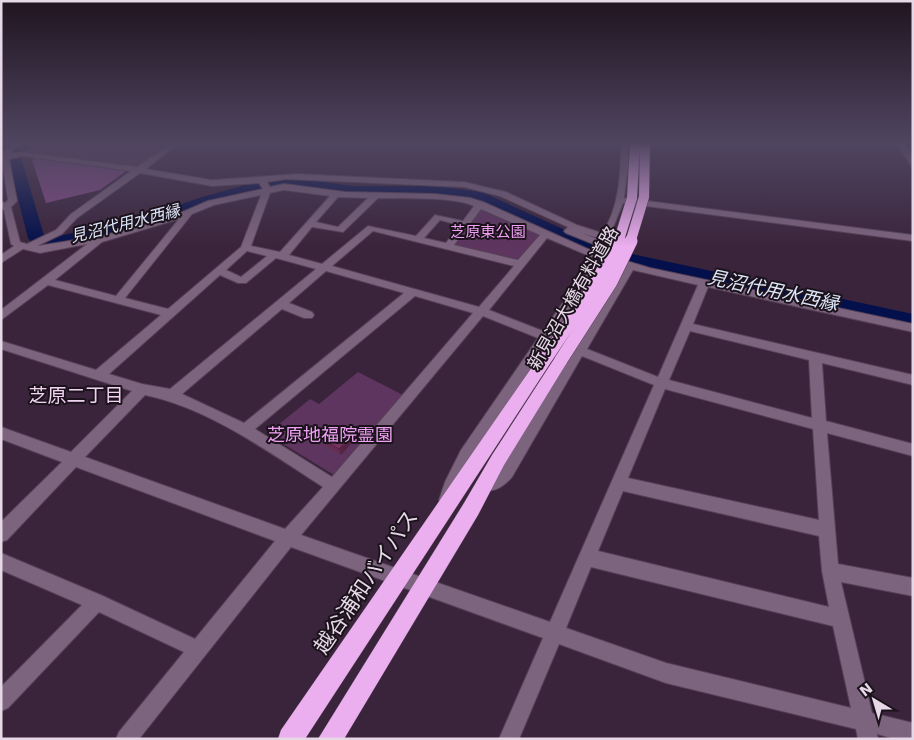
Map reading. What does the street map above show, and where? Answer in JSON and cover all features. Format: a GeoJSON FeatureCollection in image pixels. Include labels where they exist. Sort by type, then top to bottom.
{"type":"FeatureCollection","features":[{"type":"Feature","properties":{"kind":"highway","name":"新見沼大橋有料道路"},"geometry":{"type":"LineString","coordinates":[[555,358],[607,264],[624,228],[634,179]]}},
{"type":"Feature","properties":{"kind":"highway","name":"新見沼大橋有料道路"},"geometry":{"type":"LineString","coordinates":[[490,456],[615,272],[635,233],[644,196],[644,179]]}},
{"type":"Feature","properties":{"kind":"highway","name":"越谷浦和バイパス"},"geometry":{"type":"LineString","coordinates":[[290,739],[446,505],[490,456]]}},
{"type":"Feature","properties":{"kind":"highway"},"geometry":{"type":"LineString","coordinates":[[330,739],[471,510],[484,484],[490,456]]}},
{"type":"Feature","properties":{"kind":"street"},"geometry":{"type":"LineString","coordinates":[[8,179],[13,201],[4,205],[21,244]]}},
{"type":"Feature","properties":{"kind":"street"},"geometry":{"type":"LineString","coordinates":[[1,260],[21,244],[48,237],[58,232],[74,216],[127,179]]}},
{"type":"Feature","properties":{"kind":"street"},"geometry":{"type":"LineString","coordinates":[[191,179],[212,182],[264,183],[336,194],[435,197],[470,201],[545,235],[630,266],[704,284],[913,328]]}},
{"type":"Feature","properties":{"kind":"street"},"geometry":{"type":"LineString","coordinates":[[2,241],[40,250],[101,239],[137,230],[190,212],[264,183],[285,179]]}},
{"type":"Feature","properties":{"kind":"street"},"geometry":{"type":"LineString","coordinates":[[337,179],[410,181],[478,187],[503,194],[574,227],[604,236],[609,229],[620,200],[623,179]]}},
{"type":"Feature","properties":{"kind":"street"},"geometry":{"type":"LineString","coordinates":[[99,375],[245,248],[264,183]]}},
{"type":"Feature","properties":{"kind":"street"},"geometry":{"type":"LineString","coordinates":[[218,271],[242,281],[278,255],[310,224],[336,194]]}},
{"type":"Feature","properties":{"kind":"street"},"geometry":{"type":"LineString","coordinates":[[310,224],[340,230],[375,196]]}},
{"type":"Feature","properties":{"kind":"street"},"geometry":{"type":"LineString","coordinates":[[620,200],[913,238]]}},
{"type":"Feature","properties":{"kind":"street"},"geometry":{"type":"LineString","coordinates":[[448,247],[480,204]]}},
{"type":"Feature","properties":{"kind":"street"},"geometry":{"type":"LineString","coordinates":[[118,300],[190,212]]}},
{"type":"Feature","properties":{"kind":"street"},"geometry":{"type":"LineString","coordinates":[[418,239],[438,217],[465,224]]}},
{"type":"Feature","properties":{"kind":"street"},"geometry":{"type":"LineString","coordinates":[[446,505],[452,482],[466,454],[546,337],[612,248],[569,231],[574,227]]}},
{"type":"Feature","properties":{"kind":"street"},"geometry":{"type":"LineString","coordinates":[[172,395],[371,228],[520,264]]}},
{"type":"Feature","properties":{"kind":"street"},"geometry":{"type":"LineString","coordinates":[[126,739],[288,538],[545,235]]}},
{"type":"Feature","properties":{"kind":"street"},"geometry":{"type":"LineString","coordinates":[[1,316],[101,239]]}},
{"type":"Feature","properties":{"kind":"street"},"geometry":{"type":"LineString","coordinates":[[245,248],[278,255],[481,310],[661,383],[913,450]]}},
{"type":"Feature","properties":{"kind":"street"},"geometry":{"type":"LineString","coordinates":[[484,484],[498,482],[507,472],[630,266]]}},
{"type":"Feature","properties":{"kind":"street"},"geometry":{"type":"LineString","coordinates":[[46,281],[168,313]]}},
{"type":"Feature","properties":{"kind":"street"},"geometry":{"type":"LineString","coordinates":[[509,739],[704,284]]}},
{"type":"Feature","properties":{"kind":"street"},"geometry":{"type":"LineString","coordinates":[[245,430],[413,292]]}},
{"type":"Feature","properties":{"kind":"street"},"geometry":{"type":"LineString","coordinates":[[281,304],[308,315]]}},
{"type":"Feature","properties":{"kind":"street"},"geometry":{"type":"LineString","coordinates":[[686,326],[913,380]]}},
{"type":"Feature","properties":{"kind":"street"},"geometry":{"type":"LineString","coordinates":[[1,345],[142,389],[172,395],[245,430],[334,486]]}},
{"type":"Feature","properties":{"kind":"street"},"geometry":{"type":"LineString","coordinates":[[815,358],[830,571],[866,730]]}},
{"type":"Feature","properties":{"kind":"street"},"geometry":{"type":"LineString","coordinates":[[1,534],[142,389]]}},
{"type":"Feature","properties":{"kind":"street"},"geometry":{"type":"LineString","coordinates":[[1,433],[666,673],[866,730],[913,733]]}},
{"type":"Feature","properties":{"kind":"street"},"geometry":{"type":"LineString","coordinates":[[619,482],[827,530]]}},
{"type":"Feature","properties":{"kind":"street"},"geometry":{"type":"LineString","coordinates":[[586,557],[841,619]]}},
{"type":"Feature","properties":{"kind":"street"},"geometry":{"type":"LineString","coordinates":[[1,561],[97,602],[198,649]]}},
{"type":"Feature","properties":{"kind":"street"},"geometry":{"type":"LineString","coordinates":[[830,571],[913,587]]}},
{"type":"Feature","properties":{"kind":"street"},"geometry":{"type":"LineString","coordinates":[[1,700],[97,602]]}},
{"type":"Feature","properties":{"kind":"green space","name":"芝原東公園"},"geometry":{"type":"Polygon","coordinates":[[[482,206],[536,233],[538,236],[518,260],[452,244],[482,206]]]}},
{"type":"Feature","properties":{"kind":"green space","name":"芝原地福院霊園"},"geometry":{"type":"Polygon","coordinates":[[[358,372],[405,396],[334,475],[267,434],[310,399],[319,404],[358,372]]]}},
{"type":"Feature","properties":{"kind":"shaded area"},"geometry":{"type":"Polygon","coordinates":[[[38,179],[116,179],[100,190],[46,203],[38,179]]]}},
{"type":"Feature","properties":{"kind":"building"},"geometry":{"type":"Polygon","coordinates":[[[333,428],[349,438],[339,449],[322,439],[333,428]]]}},
{"type":"Feature","properties":{"kind":"waterway","name":"見沼代用水西縁"},"geometry":{"type":"LineString","coordinates":[[20,179],[36,238],[40,243],[47,244],[146,222],[207,200],[256,186],[294,182],[354,190],[434,190],[482,196],[570,238],[602,250]]}},
{"type":"Feature","properties":{"kind":"waterway"},"geometry":{"type":"LineString","coordinates":[[59,228],[73,213]]}},
{"type":"Feature","properties":{"kind":"waterway","name":"見沼代用水西縁"},"geometry":{"type":"LineString","coordinates":[[632,259],[913,321]]}},
{"type":"Feature","properties":{"kind":"district","name":"芝原二丁目"},"geometry":{"type":"Point","coordinates":[76,395]}}]}
